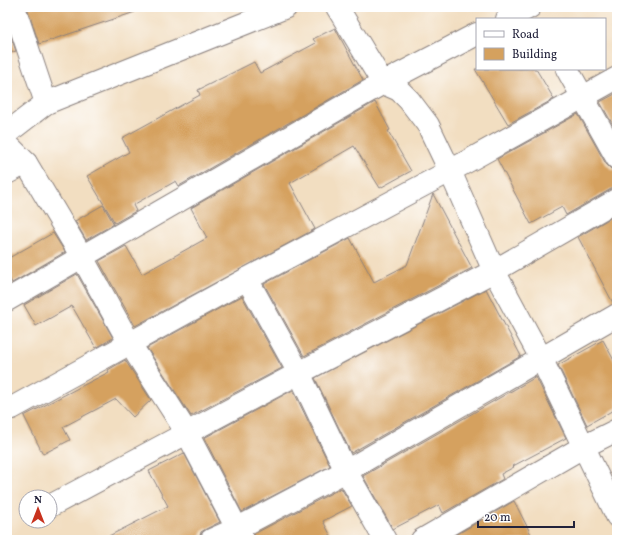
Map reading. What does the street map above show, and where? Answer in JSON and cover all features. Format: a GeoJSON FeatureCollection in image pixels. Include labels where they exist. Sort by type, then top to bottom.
{"type":"FeatureCollection","features":[{"type":"Feature","properties":{"kind":"street"},"geometry":{"type":"LineString","coordinates":[[14,7],[46,103]]}},
{"type":"Feature","properties":{"kind":"street"},"geometry":{"type":"LineString","coordinates":[[7,133],[46,103],[286,7]]}},
{"type":"Feature","properties":{"kind":"street"},"geometry":{"type":"LineString","coordinates":[[337,7],[383,83],[399,90],[428,124],[494,271],[541,358],[617,516]]}},
{"type":"Feature","properties":{"kind":"street"},"geometry":{"type":"LineString","coordinates":[[509,18],[531,7],[538,18]]}},
{"type":"Feature","properties":{"kind":"street"},"geometry":{"type":"LineString","coordinates":[[7,300],[383,83],[476,35]]}},
{"type":"Feature","properties":{"kind":"street"},"geometry":{"type":"LineString","coordinates":[[568,70],[617,158]]}},
{"type":"Feature","properties":{"kind":"street"},"geometry":{"type":"LineString","coordinates":[[12,408],[247,279],[450,171],[617,78]]}},
{"type":"Feature","properties":{"kind":"street"},"geometry":{"type":"LineString","coordinates":[[7,144],[26,163],[82,257],[130,344],[187,433],[240,534]]}},
{"type":"Feature","properties":{"kind":"street"},"geometry":{"type":"LineString","coordinates":[[7,173],[26,163]]}},
{"type":"Feature","properties":{"kind":"street"},"geometry":{"type":"LineString","coordinates":[[58,502],[494,271],[617,200]]}},
{"type":"Feature","properties":{"kind":"street"},"geometry":{"type":"LineString","coordinates":[[247,279],[299,373],[346,471],[385,540]]}},
{"type":"Feature","properties":{"kind":"street"},"geometry":{"type":"LineString","coordinates":[[211,540],[240,534],[541,358],[617,316]]}},
{"type":"Feature","properties":{"kind":"street"},"geometry":{"type":"LineString","coordinates":[[422,540],[583,447],[617,430]]}},
{"type":"Feature","properties":{"kind":"building"},"geometry":{"type":"Polygon","coordinates":[[[27,7],[134,7],[135,12],[39,44],[27,7]]]}},
{"type":"Feature","properties":{"kind":"building"},"geometry":{"type":"Polygon","coordinates":[[[7,26],[16,51],[7,54],[7,26]]]}},
{"type":"Feature","properties":{"kind":"building"},"geometry":{"type":"Polygon","coordinates":[[[335,28],[363,80],[179,186],[176,181],[133,205],[136,211],[115,223],[87,176],[129,152],[122,138],[200,95],[198,90],[254,62],[260,73],[316,43],[313,39],[335,28]]]}},
{"type":"Feature","properties":{"kind":"building"},"geometry":{"type":"Polygon","coordinates":[[[475,69],[537,70],[554,99],[508,124],[475,69]]]}},
{"type":"Feature","properties":{"kind":"building"},"geometry":{"type":"Polygon","coordinates":[[[617,93],[617,132],[600,102],[617,93]]]}},
{"type":"Feature","properties":{"kind":"building"},"geometry":{"type":"Polygon","coordinates":[[[375,102],[390,130],[388,131],[411,171],[380,188],[354,146],[290,183],[315,229],[135,326],[99,261],[126,246],[142,274],[207,238],[191,208],[375,102]]]}},
{"type":"Feature","properties":{"kind":"building"},"geometry":{"type":"Polygon","coordinates":[[[578,114],[606,164],[611,169],[617,170],[617,188],[611,189],[566,215],[562,207],[531,224],[497,159],[578,114]]]}},
{"type":"Feature","properties":{"kind":"building"},"geometry":{"type":"Polygon","coordinates":[[[433,194],[472,268],[304,356],[264,284],[350,238],[374,282],[407,265],[433,194]]]}},
{"type":"Feature","properties":{"kind":"building"},"geometry":{"type":"Polygon","coordinates":[[[103,205],[114,224],[86,240],[75,221],[103,205]]]}},
{"type":"Feature","properties":{"kind":"building"},"geometry":{"type":"Polygon","coordinates":[[[617,214],[617,303],[613,303],[578,237],[617,214]]]}},
{"type":"Feature","properties":{"kind":"building"},"geometry":{"type":"Polygon","coordinates":[[[53,233],[65,252],[12,283],[7,274],[7,259],[53,233]]]}},
{"type":"Feature","properties":{"kind":"building"},"geometry":{"type":"Polygon","coordinates":[[[77,274],[113,338],[96,348],[72,306],[36,326],[24,305],[77,274]]]}},
{"type":"Feature","properties":{"kind":"building"},"geometry":{"type":"Polygon","coordinates":[[[486,289],[521,356],[351,453],[315,378],[486,289]]]}},
{"type":"Feature","properties":{"kind":"building"},"geometry":{"type":"Polygon","coordinates":[[[242,296],[282,368],[191,416],[147,348],[242,296]]]}},
{"type":"Feature","properties":{"kind":"building"},"geometry":{"type":"Polygon","coordinates":[[[603,340],[617,366],[617,408],[587,425],[558,365],[603,340]]]}},
{"type":"Feature","properties":{"kind":"building"},"geometry":{"type":"Polygon","coordinates":[[[125,360],[151,400],[133,417],[116,399],[63,427],[70,440],[43,454],[24,416],[109,372],[108,370],[125,360]]]}},
{"type":"Feature","properties":{"kind":"building"},"geometry":{"type":"Polygon","coordinates":[[[536,377],[566,438],[513,466],[514,467],[501,474],[503,479],[443,513],[439,505],[393,529],[363,476],[536,377]]]}},
{"type":"Feature","properties":{"kind":"building"},"geometry":{"type":"Polygon","coordinates":[[[293,390],[330,466],[242,512],[204,438],[293,390]]]}},
{"type":"Feature","properties":{"kind":"building"},"geometry":{"type":"Polygon","coordinates":[[[184,453],[220,522],[201,532],[199,540],[101,540],[168,506],[149,471],[184,453]]]}},
{"type":"Feature","properties":{"kind":"building"},"geometry":{"type":"Polygon","coordinates":[[[341,488],[352,506],[323,521],[333,540],[255,540],[254,534],[341,488]]]}},
{"type":"Feature","properties":{"kind":"building"},"geometry":{"type":"Polygon","coordinates":[[[514,501],[534,540],[456,540],[454,536],[514,501]]]}}]}
